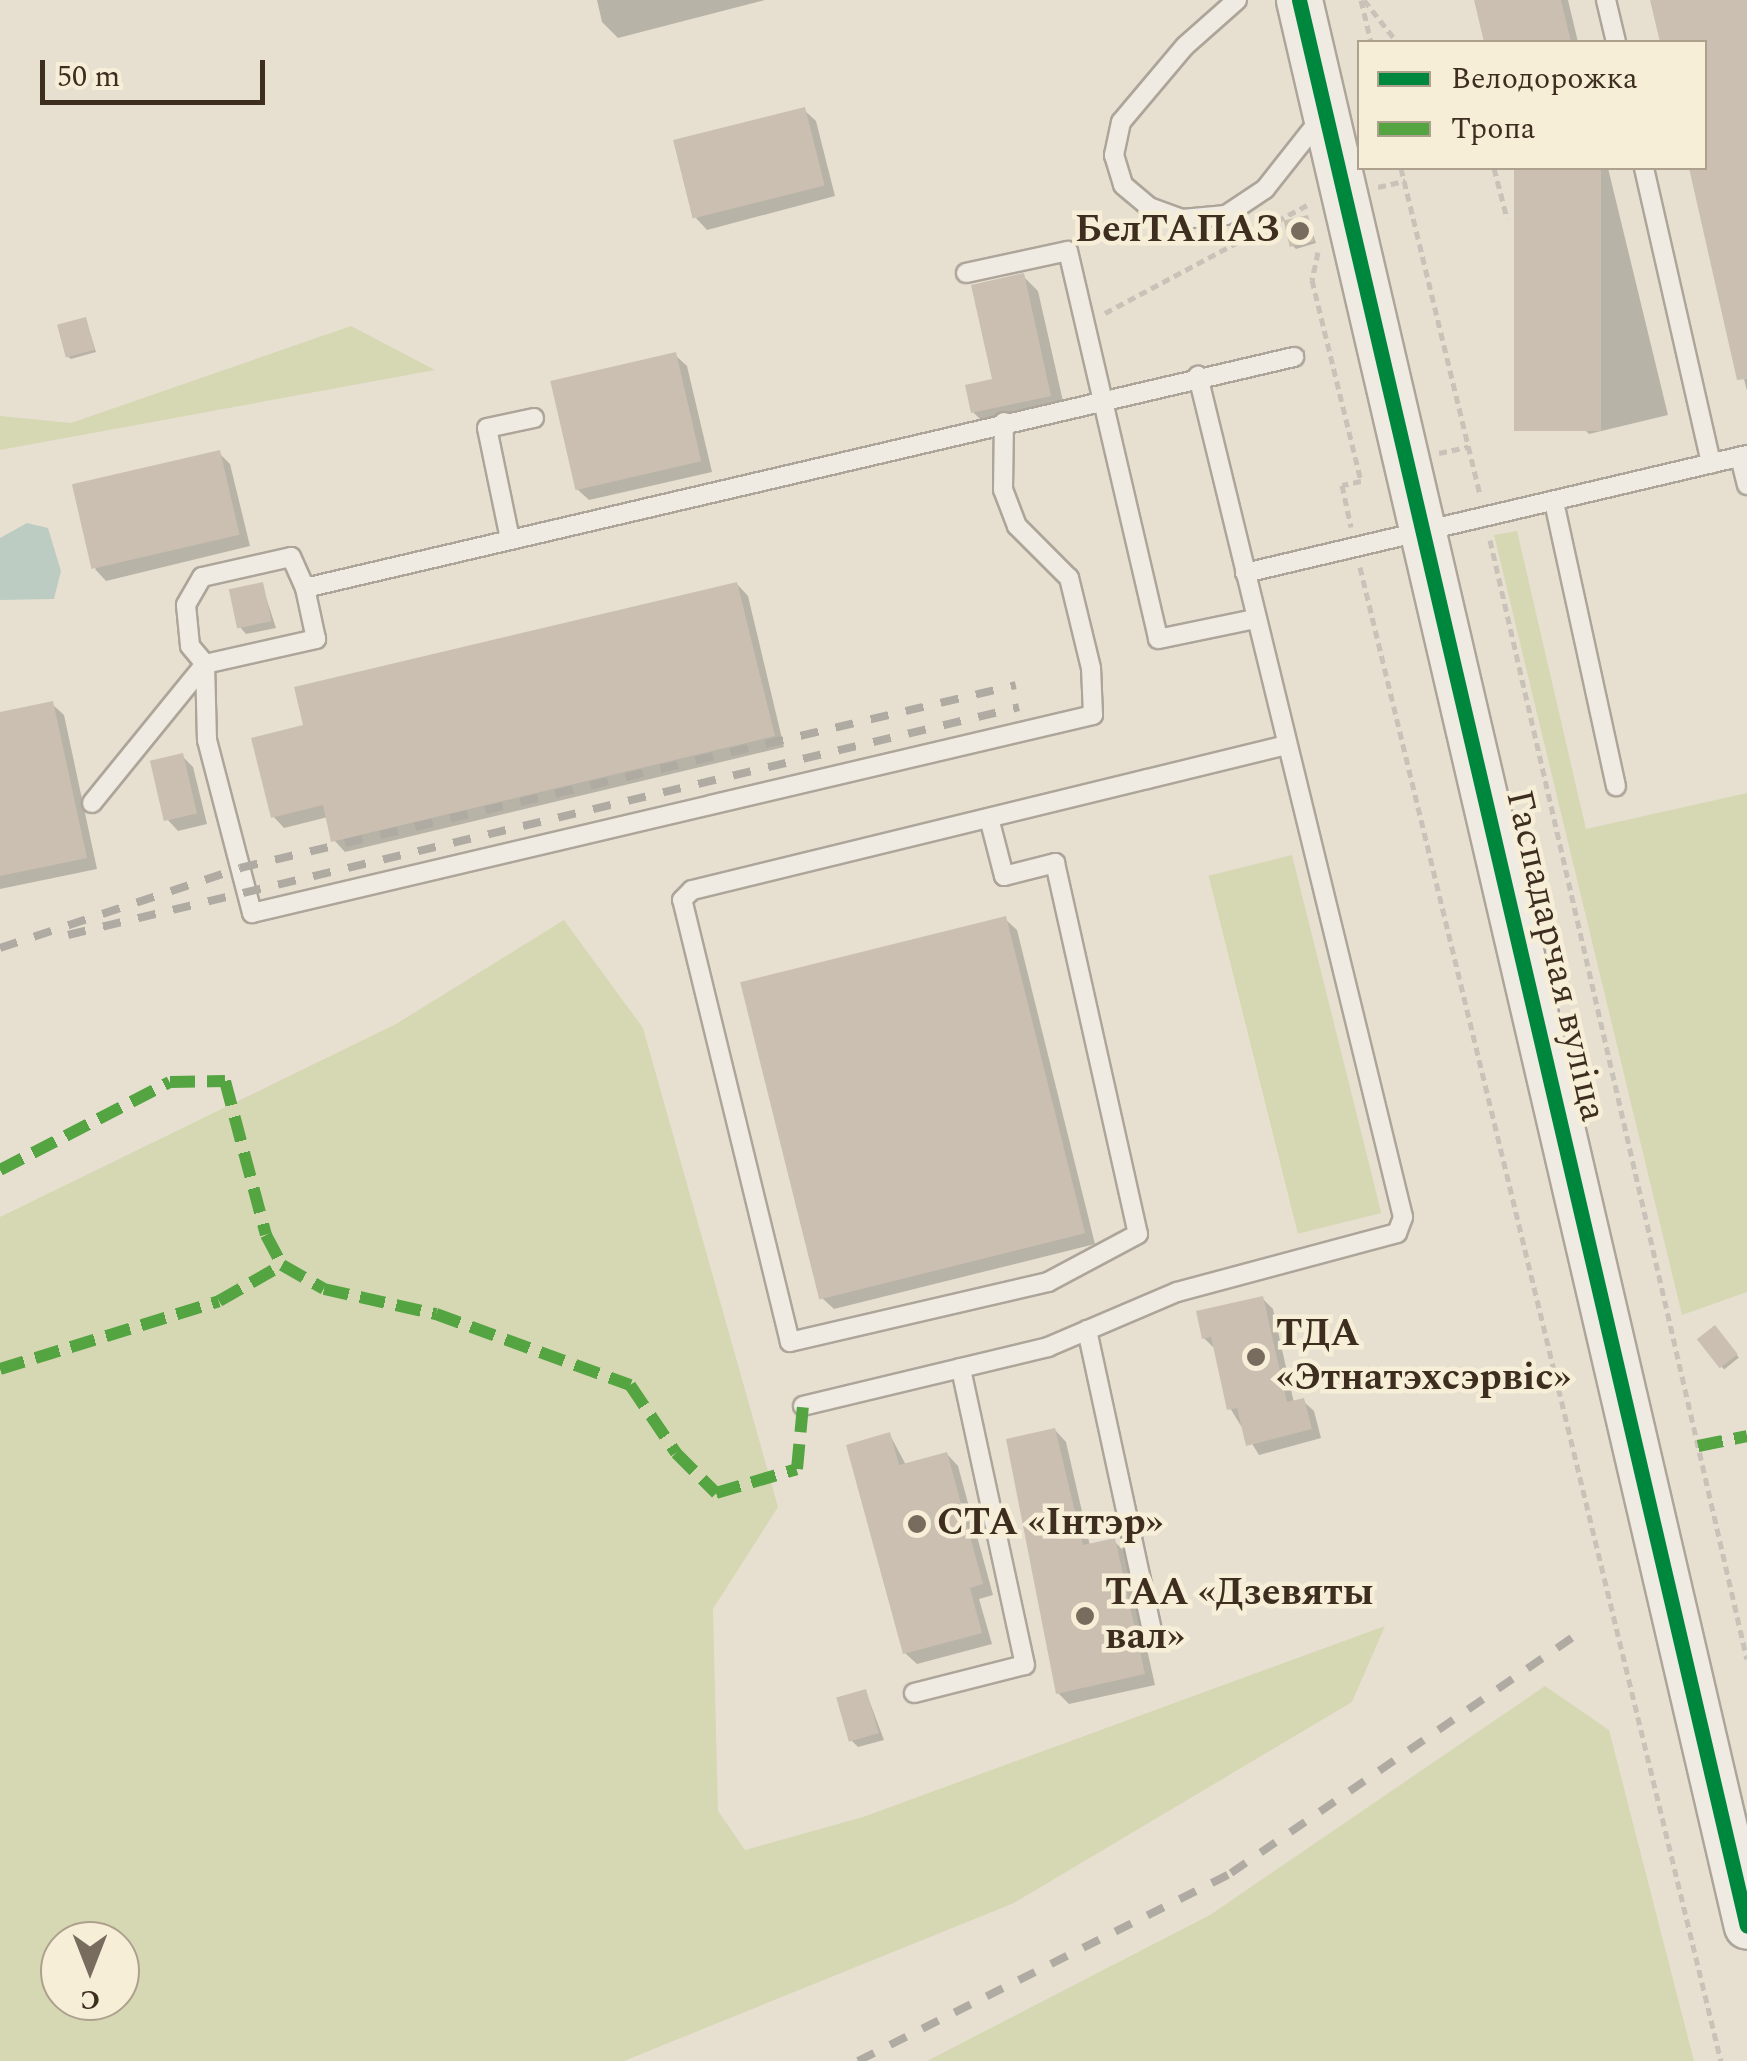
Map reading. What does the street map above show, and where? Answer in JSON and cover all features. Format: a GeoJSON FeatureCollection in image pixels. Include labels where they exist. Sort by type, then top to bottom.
{"type":"FeatureCollection","features":[{"type":"Feature","properties":{"kind":"street","name":"Гаспадарчая вуліца"},"geometry":{"type":"LineString","coordinates":[[1299,0],[1747,1926]]}},
{"type":"Feature","properties":{"kind":"lane"},"geometry":{"type":"LineString","coordinates":[[1237,0],[1185,46],[1121,122],[1114,156],[1123,186],[1149,207],[1182,219],[1226,214],[1265,189],[1325,112]]}},
{"type":"Feature","properties":{"kind":"lane"},"geometry":{"type":"LineString","coordinates":[[1606,0],[1616,40]]}},
{"type":"Feature","properties":{"kind":"lane"},"geometry":{"type":"LineString","coordinates":[[1644,170],[1711,464]]}},
{"type":"Feature","properties":{"kind":"lane"},"geometry":{"type":"LineString","coordinates":[[966,273],[1068,251],[1158,639],[1255,618]]}},
{"type":"Feature","properties":{"kind":"lane"},"geometry":{"type":"LineString","coordinates":[[305,588],[1198,376],[1294,358]]}},
{"type":"Feature","properties":{"kind":"lane"},"geometry":{"type":"LineString","coordinates":[[803,1406],[961,1368],[1086,1330],[1177,1292],[1362,1247],[1397,1233],[1403,1216],[1198,376]]}},
{"type":"Feature","properties":{"kind":"lane"},"geometry":{"type":"LineString","coordinates":[[510,540],[487,428],[534,418]]}},
{"type":"Feature","properties":{"kind":"lane"},"geometry":{"type":"LineString","coordinates":[[92,803],[205,664],[316,639],[305,588],[291,558],[202,578],[186,604],[190,646],[205,664],[207,740],[252,913],[1093,715],[1091,668],[1069,578],[1017,526],[1003,490],[1004,422]]}},
{"type":"Feature","properties":{"kind":"lane"},"geometry":{"type":"LineString","coordinates":[[1245,574],[1744,456],[1747,484]]}},
{"type":"Feature","properties":{"kind":"lane"},"geometry":{"type":"LineString","coordinates":[[1554,502],[1616,786]]}},
{"type":"Feature","properties":{"kind":"lane"},"geometry":{"type":"LineString","coordinates":[[989,818],[1004,876],[1055,863],[1138,1234],[1048,1282],[790,1342],[682,900],[692,890],[989,818],[1286,746]]}},
{"type":"Feature","properties":{"kind":"lane"},"geometry":{"type":"LineString","coordinates":[[1086,1330],[1153,1636]]}},
{"type":"Feature","properties":{"kind":"lane"},"geometry":{"type":"LineString","coordinates":[[914,1693],[1025,1665],[961,1368]]}},
{"type":"Feature","properties":{"kind":"path"},"geometry":{"type":"LineString","coordinates":[[1363,0],[1371,40]]}},
{"type":"Feature","properties":{"kind":"path"},"geometry":{"type":"LineString","coordinates":[[1363,0],[1395,40]]}},
{"type":"Feature","properties":{"kind":"path"},"geometry":{"type":"LineString","coordinates":[[1402,170],[1747,1659]]}},
{"type":"Feature","properties":{"kind":"path"},"geometry":{"type":"LineString","coordinates":[[1495,170],[1507,218]]}},
{"type":"Feature","properties":{"kind":"path"},"geometry":{"type":"LineString","coordinates":[[1374,188],[1405,182]]}},
{"type":"Feature","properties":{"kind":"path"},"geometry":{"type":"LineString","coordinates":[[1086,323],[1311,202],[1316,221]]}},
{"type":"Feature","properties":{"kind":"path"},"geometry":{"type":"LineString","coordinates":[[1322,239],[1312,280],[1361,481],[1342,485],[1355,548],[1721,2061]]}},
{"type":"Feature","properties":{"kind":"green space"},"geometry":{"type":"Polygon","coordinates":[[[351,326],[435,370],[0,450],[0,416],[71,423],[351,326]]]}},
{"type":"Feature","properties":{"kind":"green space"},"geometry":{"type":"Polygon","coordinates":[[[1517,531],[1586,829],[1747,793],[1747,1292],[1682,1315],[1494,535],[1517,531]]]}},
{"type":"Feature","properties":{"kind":"green space"},"geometry":{"type":"Polygon","coordinates":[[[1292,855],[1381,1213],[1298,1234],[1209,876],[1292,855]]]}},
{"type":"Feature","properties":{"kind":"green space"},"geometry":{"type":"Polygon","coordinates":[[[564,920],[643,1028],[778,1507],[713,1609],[718,1811],[745,1850],[863,1817],[1385,1626],[1352,1702],[1014,1903],[624,2061],[0,2061],[0,1217],[396,1024],[564,920]]]}},
{"type":"Feature","properties":{"kind":"green space"},"geometry":{"type":"Polygon","coordinates":[[[1545,1686],[1609,1730],[1694,2061],[927,2061],[1210,1915],[1545,1686]]]}},
{"type":"Feature","properties":{"kind":"shaded area"},"geometry":{"type":"Polygon","coordinates":[[[27,523],[48,528],[61,571],[54,599],[0,600],[0,538],[27,523]]]}},
{"type":"Feature","properties":{"kind":"building"},"geometry":{"type":"Polygon","coordinates":[[[1474,0],[1561,0],[1571,40],[1484,40],[1474,0]]]}},
{"type":"Feature","properties":{"kind":"building"},"geometry":{"type":"Polygon","coordinates":[[[1650,0],[1747,0],[1747,379],[1737,380],[1689,170],[1707,170],[1707,40],[1660,40],[1650,0]]]}},
{"type":"Feature","properties":{"kind":"building"},"geometry":{"type":"Polygon","coordinates":[[[805,107],[825,186],[693,218],[673,140],[805,107]]]}},
{"type":"Feature","properties":{"kind":"building"},"geometry":{"type":"Polygon","coordinates":[[[1514,170],[1601,170],[1601,431],[1514,431],[1514,170]]]}},
{"type":"Feature","properties":{"kind":"building"},"geometry":{"type":"Polygon","coordinates":[[[1308,215],[1314,241],[1290,247],[1284,221],[1308,215]]]}},
{"type":"Feature","properties":{"kind":"building"},"geometry":{"type":"Polygon","coordinates":[[[1024,273],[1051,396],[971,413],[965,385],[992,379],[971,285],[1024,273]]]}},
{"type":"Feature","properties":{"kind":"building"},"geometry":{"type":"Polygon","coordinates":[[[86,317],[95,350],[66,358],[57,325],[86,317]]]}},
{"type":"Feature","properties":{"kind":"building"},"geometry":{"type":"Polygon","coordinates":[[[676,352],[701,461],[576,490],[550,381],[676,352]]]}},
{"type":"Feature","properties":{"kind":"building"},"geometry":{"type":"Polygon","coordinates":[[[220,450],[240,535],[91,569],[72,484],[220,450]]]}},
{"type":"Feature","properties":{"kind":"building"},"geometry":{"type":"Polygon","coordinates":[[[263,582],[271,621],[237,628],[229,589],[263,582]]]}},
{"type":"Feature","properties":{"kind":"building"},"geometry":{"type":"Polygon","coordinates":[[[737,582],[775,736],[331,842],[323,805],[271,818],[251,738],[303,725],[294,687],[737,582]]]}},
{"type":"Feature","properties":{"kind":"building"},"geometry":{"type":"Polygon","coordinates":[[[53,701],[87,858],[0,876],[0,712],[53,701]]]}},
{"type":"Feature","properties":{"kind":"building"},"geometry":{"type":"Polygon","coordinates":[[[183,753],[197,813],[164,821],[150,761],[183,753]]]}},
{"type":"Feature","properties":{"kind":"building"},"geometry":{"type":"Polygon","coordinates":[[[1006,916],[1085,1233],[819,1300],[740,982],[1006,916]]]}},
{"type":"Feature","properties":{"kind":"building","name":"ТДА «Этнатэхсэрвіс»"},"geometry":{"type":"Polygon","coordinates":[[[1263,1296],[1287,1402],[1304,1398],[1312,1429],[1246,1446],[1237,1408],[1227,1410],[1211,1337],[1202,1339],[1196,1311],[1263,1296]]]}},
{"type":"Feature","properties":{"kind":"building"},"geometry":{"type":"Polygon","coordinates":[[[1715,1325],[1738,1354],[1720,1368],[1697,1339],[1715,1325]]]}},
{"type":"Feature","properties":{"kind":"building","name":"ТАА «Дзевяты вал»"},"geometry":{"type":"Polygon","coordinates":[[[1055,1428],[1083,1545],[1115,1538],[1145,1674],[1056,1694],[1006,1439],[1055,1428]]]}},
{"type":"Feature","properties":{"kind":"building","name":"СТА «Інтэр»"},"geometry":{"type":"Polygon","coordinates":[[[890,1432],[899,1465],[947,1452],[983,1584],[970,1588],[982,1633],[903,1654],[846,1445],[890,1432]]]}},
{"type":"Feature","properties":{"kind":"building"},"geometry":{"type":"Polygon","coordinates":[[[866,1689],[879,1733],[849,1742],[836,1698],[866,1689]]]}},
{"type":"Feature","properties":{"kind":"railway"},"geometry":{"type":"LineString","coordinates":[[0,948],[240,868],[1016,685]]}},
{"type":"Feature","properties":{"kind":"railway"},"geometry":{"type":"LineString","coordinates":[[68,935],[1019,707]]}},
{"type":"Feature","properties":{"kind":"railway"},"geometry":{"type":"LineString","coordinates":[[858,2061],[1231,1873],[1580,1632]]}},
{"type":"Feature","properties":{"kind":"marked path"},"geometry":{"type":"LineString","coordinates":[[0,1170],[170,1082],[225,1081],[266,1235],[282,1265],[324,1289],[436,1314],[630,1385],[676,1453],[716,1493],[797,1469],[803,1406]]}},
{"type":"Feature","properties":{"kind":"marked path"},"geometry":{"type":"LineString","coordinates":[[0,1369],[219,1301],[282,1265]]}},
{"type":"Feature","properties":{"kind":"marked path"},"geometry":{"type":"LineString","coordinates":[[1698,1446],[1747,1436]]}},
{"type":"Feature","properties":{"kind":"cycle path"},"geometry":{"type":"LineString","coordinates":[[1299,0],[1747,1926]]}},
{"type":"Feature","properties":{"kind":"place","name":"БелТАПАЗ"},"geometry":{"type":"Point","coordinates":[1300,231]}},
{"type":"Feature","properties":{"kind":"place","name":"ТДА «Этнатэхсэрвіс»"},"geometry":{"type":"Point","coordinates":[1256,1357]}},
{"type":"Feature","properties":{"kind":"place","name":"СТА «Інтэр»"},"geometry":{"type":"Point","coordinates":[917,1524]}},
{"type":"Feature","properties":{"kind":"place","name":"ТАА «Дзевяты вал»"},"geometry":{"type":"Point","coordinates":[1085,1616]}}]}
